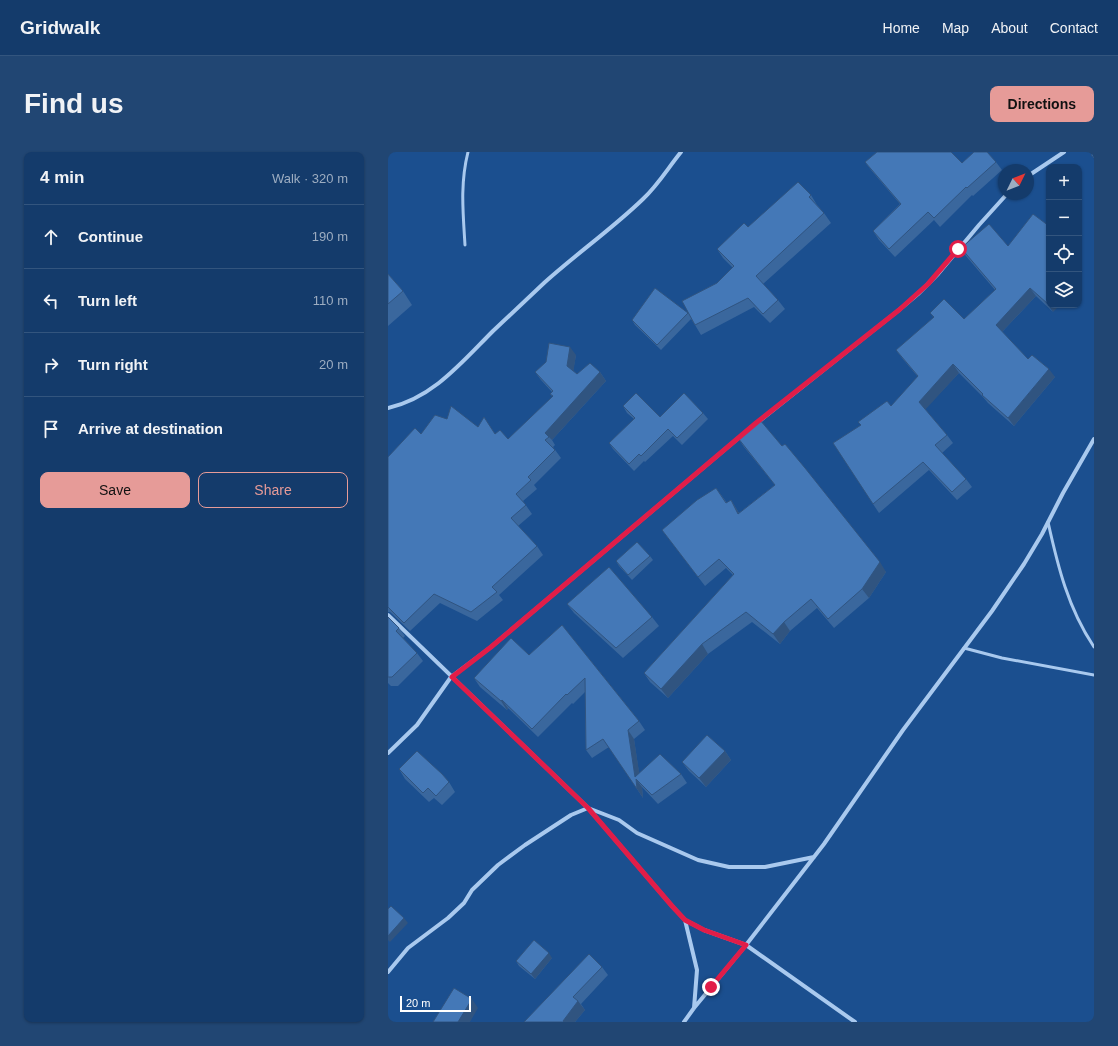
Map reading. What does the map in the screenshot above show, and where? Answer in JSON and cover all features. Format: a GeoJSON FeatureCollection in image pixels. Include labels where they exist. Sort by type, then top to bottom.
{"type":"FeatureCollection","features":[{"type":"Feature","properties":{"kind":"street"},"geometry":{"type":"LineString","coordinates":[[388,408],[399,406],[426,393],[451,374],[546,282],[644,199],[681,152]]}},
{"type":"Feature","properties":{"kind":"street"},"geometry":{"type":"LineString","coordinates":[[1034,172],[1064,152]]}},
{"type":"Feature","properties":{"kind":"street"},"geometry":{"type":"LineString","coordinates":[[750,429],[918,294],[938,274],[978,224],[1001,200]]}},
{"type":"Feature","properties":{"kind":"street"},"geometry":{"type":"LineString","coordinates":[[388,753],[417,725],[452,677],[491,647],[744,434]]}},
{"type":"Feature","properties":{"kind":"street"},"geometry":{"type":"LineString","coordinates":[[684,1022],[814,857],[903,730],[992,611],[1024,564],[1094,439]]}},
{"type":"Feature","properties":{"kind":"street"},"geometry":{"type":"LineString","coordinates":[[388,615],[588,808],[685,920],[704,930],[746,945],[855,1022]]}},
{"type":"Feature","properties":{"kind":"street"},"geometry":{"type":"LineString","coordinates":[[388,972],[408,948],[448,918],[464,903],[472,890],[498,865],[571,815],[588,808],[619,820],[637,833],[698,860],[729,868],[765,867],[814,857]]}},
{"type":"Feature","properties":{"kind":"street"},"geometry":{"type":"LineString","coordinates":[[685,920],[697,970],[694,1008]]}},
{"type":"Feature","properties":{"kind":"lane"},"geometry":{"type":"LineString","coordinates":[[465,245],[462,199],[465,163],[468,152]]}},
{"type":"Feature","properties":{"kind":"lane"},"geometry":{"type":"LineString","coordinates":[[1048,522],[1061,576],[1071,606],[1094,647]]}},
{"type":"Feature","properties":{"kind":"lane"},"geometry":{"type":"LineString","coordinates":[[964,648],[1002,658],[1094,675]]}},
{"type":"Feature","properties":{"kind":"building"},"geometry":{"type":"Polygon","coordinates":[[[877,152],[951,152],[962,163],[974,152],[987,152],[996,162],[967,188],[966,187],[934,218],[928,212],[889,249],[873,231],[901,204],[865,162],[877,152]]]}},
{"type":"Feature","properties":{"kind":"building"},"geometry":{"type":"Polygon","coordinates":[[[798,182],[811,195],[809,197],[824,213],[756,276],[778,300],[763,314],[748,298],[695,325],[682,301],[717,283],[734,266],[717,249],[744,223],[748,227],[798,182]]]}},
{"type":"Feature","properties":{"kind":"building"},"geometry":{"type":"Polygon","coordinates":[[[1033,214],[1046,224],[1046,302],[1030,288],[996,325],[1028,359],[1032,355],[1049,369],[1008,418],[982,395],[983,394],[953,364],[919,402],[947,435],[935,445],[966,479],[952,492],[923,462],[873,504],[833,443],[861,425],[858,422],[887,401],[891,406],[918,376],[896,350],[934,317],[930,313],[944,299],[964,319],[996,289],[961,248],[989,224],[1008,246],[1033,214]]]}},
{"type":"Feature","properties":{"kind":"building"},"geometry":{"type":"Polygon","coordinates":[[[388,274],[403,291],[388,304],[388,274]]]}},
{"type":"Feature","properties":{"kind":"building"},"geometry":{"type":"Polygon","coordinates":[[[655,288],[688,313],[657,345],[632,320],[655,288]]]}},
{"type":"Feature","properties":{"kind":"building"},"geometry":{"type":"Polygon","coordinates":[[[549,343],[570,347],[567,366],[577,374],[590,363],[600,372],[545,433],[549,437],[545,440],[555,450],[528,477],[531,480],[516,494],[526,505],[511,518],[537,546],[492,587],[497,592],[471,612],[434,594],[404,623],[388,607],[388,457],[415,428],[421,434],[435,415],[447,419],[451,406],[478,427],[484,417],[495,434],[500,430],[508,439],[553,396],[550,394],[553,391],[535,372],[546,362],[549,343]]]}},
{"type":"Feature","properties":{"kind":"building"},"geometry":{"type":"Polygon","coordinates":[[[636,393],[660,417],[684,393],[703,413],[677,438],[668,429],[641,456],[639,454],[629,464],[609,443],[635,418],[623,406],[636,393]]]}},
{"type":"Feature","properties":{"kind":"building"},"geometry":{"type":"Polygon","coordinates":[[[760,420],[782,446],[785,444],[880,562],[862,589],[828,619],[811,599],[784,622],[773,634],[746,612],[702,644],[661,689],[644,673],[734,574],[719,559],[698,577],[662,530],[697,500],[716,488],[726,503],[731,500],[738,514],[775,485],[738,438],[760,420]]]}},
{"type":"Feature","properties":{"kind":"building"},"geometry":{"type":"Polygon","coordinates":[[[637,542],[650,556],[628,575],[616,561],[637,542]]]}},
{"type":"Feature","properties":{"kind":"building"},"geometry":{"type":"Polygon","coordinates":[[[609,567],[652,617],[616,648],[567,604],[609,567]]]}},
{"type":"Feature","properties":{"kind":"building"},"geometry":{"type":"Polygon","coordinates":[[[388,617],[399,628],[396,631],[417,653],[392,677],[388,677],[388,617]]]}},
{"type":"Feature","properties":{"kind":"building"},"geometry":{"type":"Polygon","coordinates":[[[562,625],[639,721],[628,730],[635,777],[660,754],[681,774],[652,795],[636,779],[637,789],[603,739],[586,750],[585,678],[567,695],[566,694],[532,729],[502,700],[501,701],[474,678],[511,638],[529,655],[562,625]]]}},
{"type":"Feature","properties":{"kind":"building"},"geometry":{"type":"Polygon","coordinates":[[[707,735],[725,751],[699,778],[682,762],[707,735]]]}},
{"type":"Feature","properties":{"kind":"building"},"geometry":{"type":"Polygon","coordinates":[[[417,751],[449,782],[436,796],[428,788],[423,793],[399,769],[417,751]]]}},
{"type":"Feature","properties":{"kind":"building"},"geometry":{"type":"Polygon","coordinates":[[[391,906],[404,918],[388,936],[388,909],[391,906]]]}},
{"type":"Feature","properties":{"kind":"building"},"geometry":{"type":"Polygon","coordinates":[[[534,940],[549,953],[531,974],[516,961],[534,940]]]}},
{"type":"Feature","properties":{"kind":"building"},"geometry":{"type":"Polygon","coordinates":[[[589,954],[602,967],[573,997],[578,1001],[563,1021],[564,1022],[524,1022],[589,954]]]}},
{"type":"Feature","properties":{"kind":"building"},"geometry":{"type":"Polygon","coordinates":[[[454,988],[472,999],[458,1022],[433,1022],[454,988]]]}},
{"type":"Feature","properties":{"kind":"route"},"geometry":{"type":"LineString","coordinates":[[711,987],[746,945],[704,930],[685,920],[588,808],[452,677],[491,647],[756,423],[918,294],[938,274],[958,249]]}}]}
